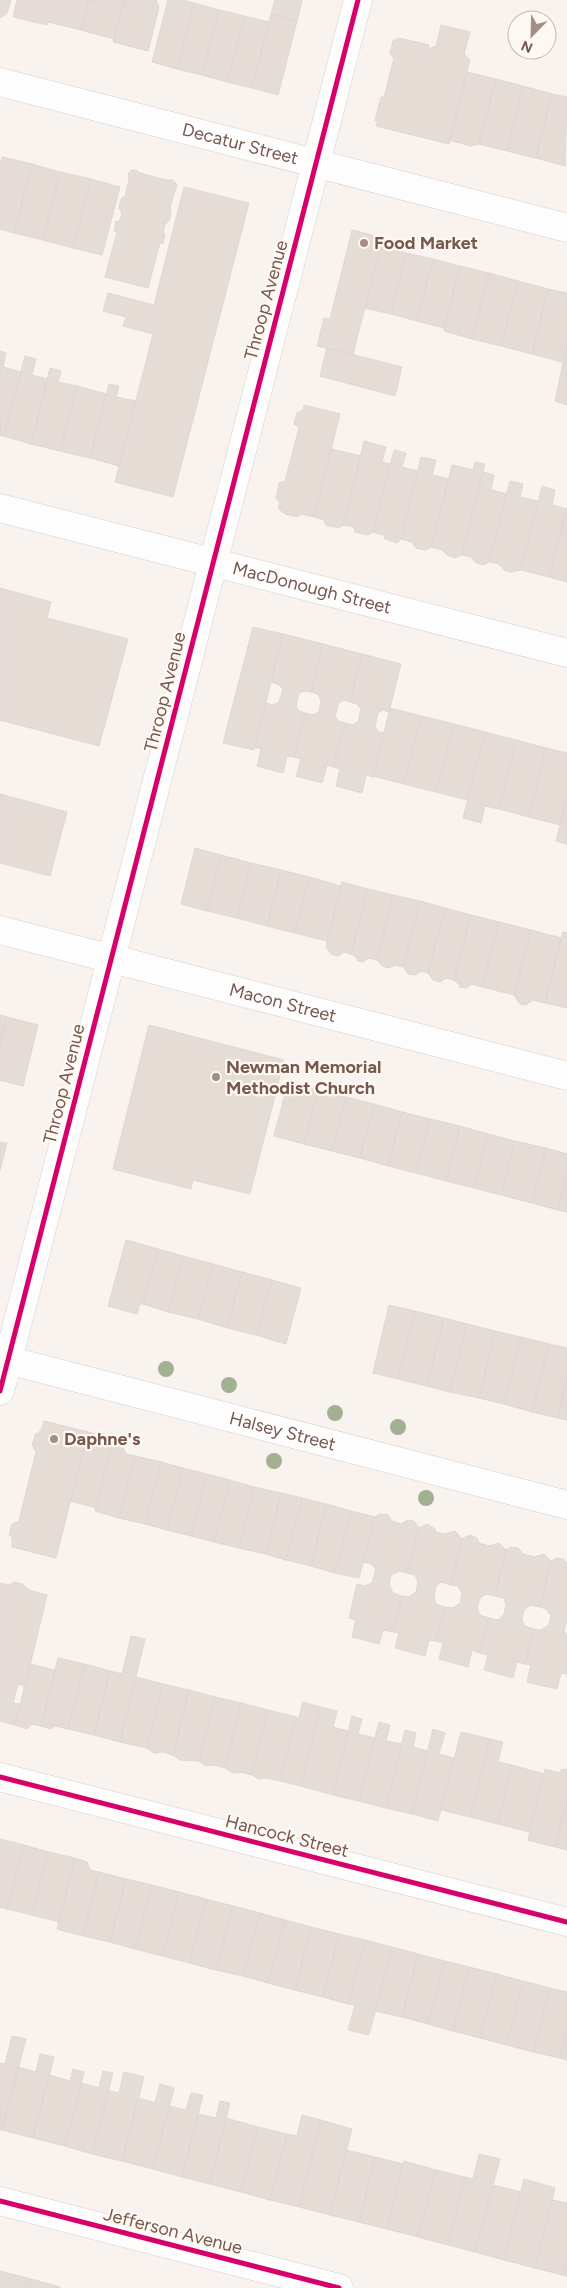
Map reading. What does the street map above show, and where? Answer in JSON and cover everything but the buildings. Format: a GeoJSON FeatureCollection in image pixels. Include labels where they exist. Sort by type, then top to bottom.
{"type":"FeatureCollection","features":[{"type":"Feature","properties":{"kind":"street","name":"Throop Avenue"},"geometry":{"type":"LineString","coordinates":[[0,1391],[4,1359],[111,958],[358,0]]}},
{"type":"Feature","properties":{"kind":"street","name":"Decatur Street"},"geometry":{"type":"LineString","coordinates":[[0,82],[567,228]]}},
{"type":"Feature","properties":{"kind":"street","name":"MacDonough Street"},"geometry":{"type":"LineString","coordinates":[[0,508],[567,653]]}},
{"type":"Feature","properties":{"kind":"street","name":"Macon Street"},"geometry":{"type":"LineString","coordinates":[[0,930],[567,1076]]}},
{"type":"Feature","properties":{"kind":"street","name":"Halsey Street"},"geometry":{"type":"LineString","coordinates":[[4,1359],[141,1396],[567,1504]]}},
{"type":"Feature","properties":{"kind":"street","name":"Hancock Street"},"geometry":{"type":"LineString","coordinates":[[0,1777],[567,1922]]}},
{"type":"Feature","properties":{"kind":"street","name":"Jefferson Avenue"},"geometry":{"type":"LineString","coordinates":[[0,2201],[339,2288]]}},
{"type":"Feature","properties":{"kind":"cycle path"},"geometry":{"type":"LineString","coordinates":[[0,1391],[358,0]]}},
{"type":"Feature","properties":{"kind":"cycle path"},"geometry":{"type":"LineString","coordinates":[[0,1777],[567,1922]]}},
{"type":"Feature","properties":{"kind":"cycle path"},"geometry":{"type":"LineString","coordinates":[[0,2201],[339,2288]]}},
{"type":"Feature","properties":{"kind":"place","name":"Food Market"},"geometry":{"type":"Point","coordinates":[364,243]}},
{"type":"Feature","properties":{"kind":"place","name":"Newman Memorial Methodist Church"},"geometry":{"type":"Point","coordinates":[216,1077]}},
{"type":"Feature","properties":{"kind":"place","name":"Daphne's"},"geometry":{"type":"Point","coordinates":[54,1439]}}]}
